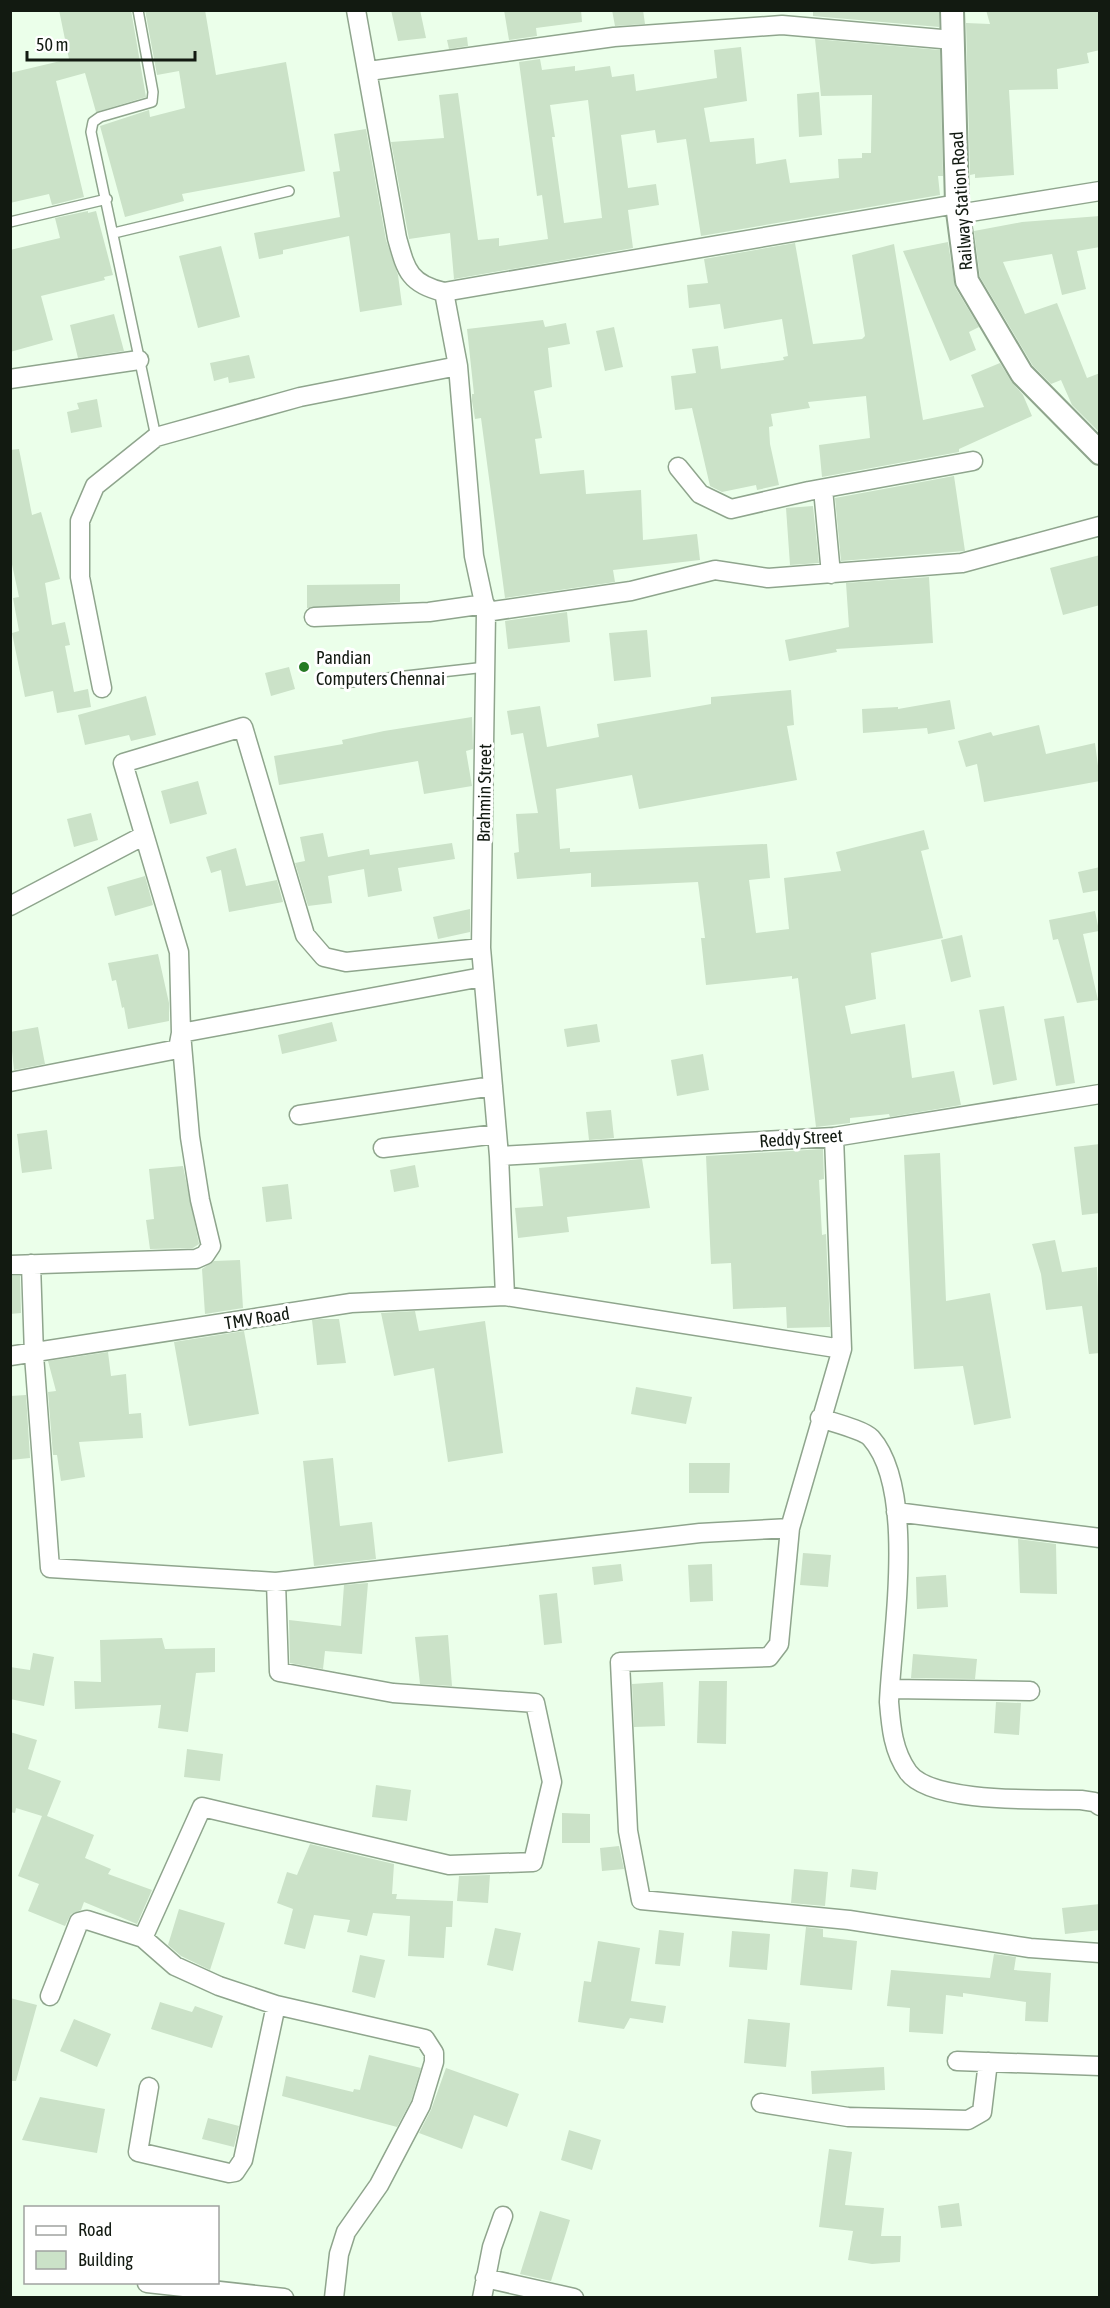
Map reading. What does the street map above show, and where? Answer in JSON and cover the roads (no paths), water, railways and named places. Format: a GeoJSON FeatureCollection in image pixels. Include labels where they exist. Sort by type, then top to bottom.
{"type":"FeatureCollection","features":[{"type":"Feature","properties":{"kind":"street"},"geometry":{"type":"LineString","coordinates":[[356,10],[369,71],[380,154],[406,268],[424,287],[444,292],[958,209],[1100,191]]}},
{"type":"Feature","properties":{"kind":"street","name":"Railway Station Road"},"geometry":{"type":"LineString","coordinates":[[952,10],[958,209],[967,282],[1022,374],[1100,453]]}},
{"type":"Feature","properties":{"kind":"street"},"geometry":{"type":"LineString","coordinates":[[369,71],[614,37],[782,25],[953,40]]}},
{"type":"Feature","properties":{"kind":"street","name":"Brahmin Street"},"geometry":{"type":"LineString","coordinates":[[444,292],[458,366],[474,556],[485,608],[481,948],[499,1155],[505,1296]]}},
{"type":"Feature","properties":{"kind":"street"},"geometry":{"type":"LineString","coordinates":[[10,379],[139,360]]}},
{"type":"Feature","properties":{"kind":"street"},"geometry":{"type":"LineString","coordinates":[[102,688],[80,577],[80,521],[95,486],[156,437],[300,397],[458,366]]}},
{"type":"Feature","properties":{"kind":"street"},"geometry":{"type":"LineString","coordinates":[[678,467],[700,494],[731,509],[973,461]]}},
{"type":"Feature","properties":{"kind":"street"},"geometry":{"type":"LineString","coordinates":[[823,489],[831,574]]}},
{"type":"Feature","properties":{"kind":"street"},"geometry":{"type":"LineString","coordinates":[[314,617],[485,608],[631,591],[715,570],[768,578],[962,563],[1100,526]]}},
{"type":"Feature","properties":{"kind":"street"},"geometry":{"type":"LineString","coordinates":[[10,1265],[196,1259],[210,1251],[212,1246],[200,1200],[190,1137],[181,1033],[179,951],[143,837],[123,763],[243,727],[305,935],[324,957],[346,962],[481,948]]}},
{"type":"Feature","properties":{"kind":"street"},"geometry":{"type":"LineString","coordinates":[[10,906],[143,837]]}},
{"type":"Feature","properties":{"kind":"street"},"geometry":{"type":"LineString","coordinates":[[181,1033],[482,977]]}},
{"type":"Feature","properties":{"kind":"street"},"geometry":{"type":"LineString","coordinates":[[10,1082],[178,1049],[181,1033]]}},
{"type":"Feature","properties":{"kind":"street"},"geometry":{"type":"LineString","coordinates":[[299,1115],[493,1086]]}},
{"type":"Feature","properties":{"kind":"street","name":"Reddy Street"},"geometry":{"type":"LineString","coordinates":[[499,1155],[834,1137],[1100,1094]]}},
{"type":"Feature","properties":{"kind":"street"},"geometry":{"type":"LineString","coordinates":[[383,1148],[497,1134]]}},
{"type":"Feature","properties":{"kind":"street"},"geometry":{"type":"LineString","coordinates":[[834,1137],[842,1349],[820,1418],[790,1528],[779,1644],[769,1657],[620,1662],[628,1831],[641,1900],[849,1920],[1030,1948],[1100,1953]]}},
{"type":"Feature","properties":{"kind":"street"},"geometry":{"type":"LineString","coordinates":[[31,1264],[34,1355],[50,1568],[276,1582],[700,1533],[790,1528]]}},
{"type":"Feature","properties":{"kind":"street","name":"TMV Road"},"geometry":{"type":"LineString","coordinates":[[10,1356],[34,1355],[351,1303],[505,1296],[842,1349]]}},
{"type":"Feature","properties":{"kind":"street"},"geometry":{"type":"LineString","coordinates":[[820,1418],[869,1436],[882,1455],[891,1476],[898,1531],[890,1689],[891,1729],[897,1755],[909,1774],[933,1790],[981,1797],[1081,1800],[1094,1802],[1100,1806]]}},
{"type":"Feature","properties":{"kind":"street"},"geometry":{"type":"LineString","coordinates":[[896,1512],[1100,1538]]}},
{"type":"Feature","properties":{"kind":"street"},"geometry":{"type":"LineString","coordinates":[[143,1938],[202,1807],[449,1865],[533,1862],[552,1782],[535,1703],[393,1693],[279,1672],[276,1582]]}},
{"type":"Feature","properties":{"kind":"street"},"geometry":{"type":"LineString","coordinates":[[890,1689],[1030,1691]]}},
{"type":"Feature","properties":{"kind":"street"},"geometry":{"type":"LineString","coordinates":[[50,1995],[79,1922],[92,1921],[143,1938],[175,1965],[219,1986],[276,2005],[425,2039],[434,2053],[434,2062],[421,2105],[379,2185],[346,2232],[339,2254],[334,2298]]}},
{"type":"Feature","properties":{"kind":"street"},"geometry":{"type":"LineString","coordinates":[[149,2087],[138,2152],[229,2173],[235,2172],[243,2160],[276,2005]]}},
{"type":"Feature","properties":{"kind":"street"},"geometry":{"type":"LineString","coordinates":[[957,2061],[1100,2066]]}},
{"type":"Feature","properties":{"kind":"street"},"geometry":{"type":"LineString","coordinates":[[761,2103],[848,2117],[968,2120],[982,2112],[988,2062]]}},
{"type":"Feature","properties":{"kind":"street"},"geometry":{"type":"LineString","coordinates":[[482,2298],[485,2278],[502,2216]]}},
{"type":"Feature","properties":{"kind":"street"},"geometry":{"type":"LineString","coordinates":[[485,2278],[574,2298]]}},
{"type":"Feature","properties":{"kind":"street"},"geometry":{"type":"LineString","coordinates":[[155,2284],[284,2298]]}},
{"type":"Feature","properties":{"kind":"lane"},"geometry":{"type":"LineString","coordinates":[[138,10],[153,92],[152,102],[100,117],[93,122],[91,132],[156,437]]}},
{"type":"Feature","properties":{"kind":"lane"},"geometry":{"type":"LineString","coordinates":[[114,233],[289,191]]}},
{"type":"Feature","properties":{"kind":"lane"},"geometry":{"type":"LineString","coordinates":[[10,222],[107,199]]}},
{"type":"Feature","properties":{"kind":"lane"},"geometry":{"type":"LineString","coordinates":[[343,683],[486,667]]}},
{"type":"Feature","properties":{"kind":"place","name":"Pandian Computers Chennai"},"geometry":{"type":"Point","coordinates":[304,667]}}]}
